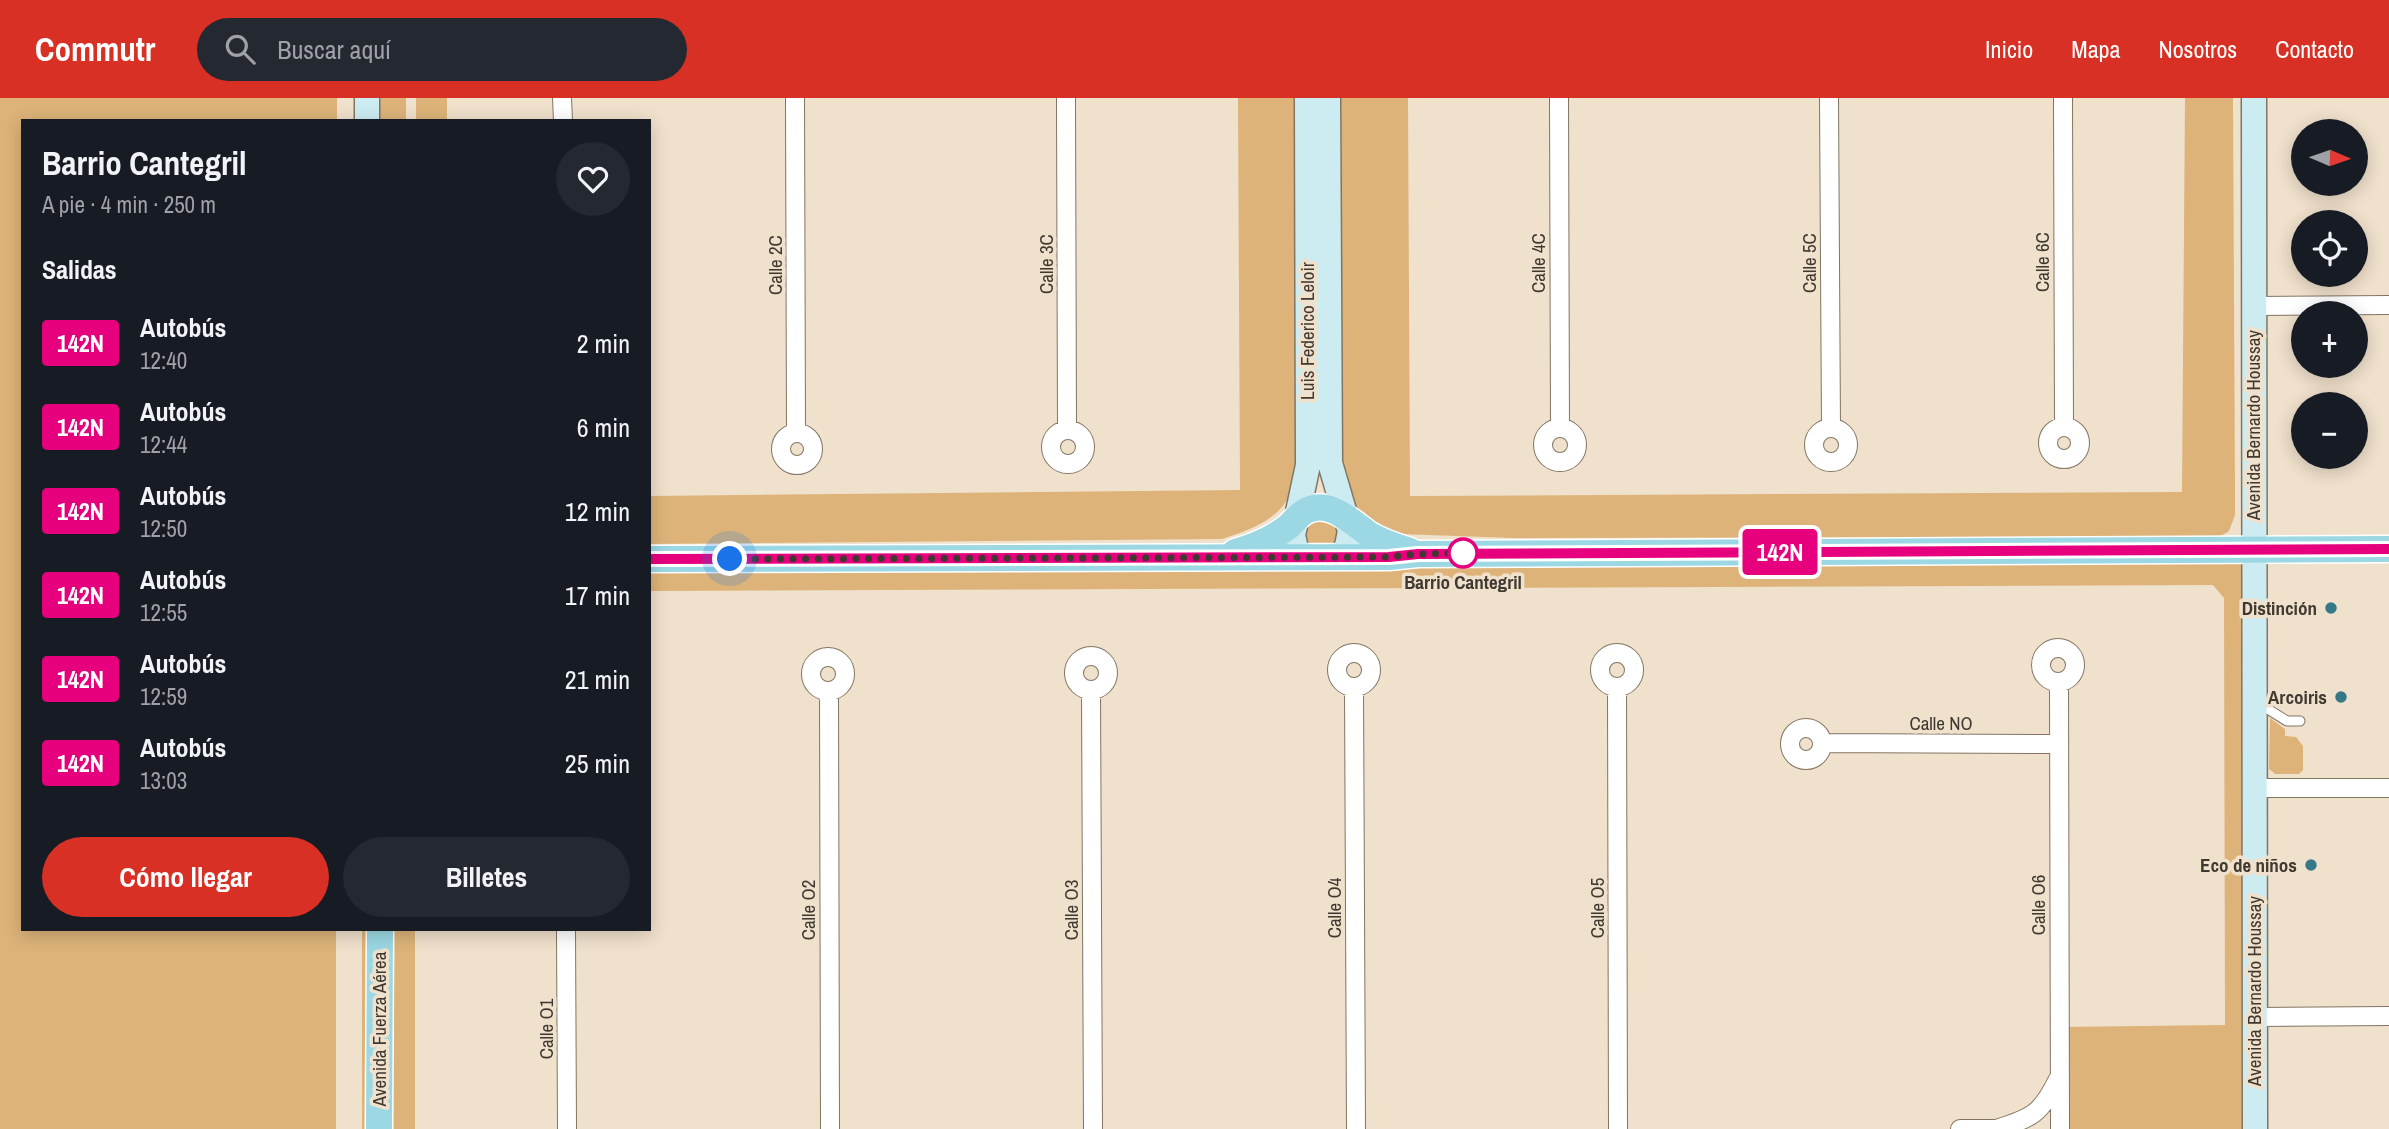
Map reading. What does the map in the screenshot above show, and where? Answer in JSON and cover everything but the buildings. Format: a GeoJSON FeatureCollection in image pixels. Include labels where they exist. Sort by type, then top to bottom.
{"type":"FeatureCollection","features":[{"type":"Feature","properties":{"kind":"main road"},"geometry":{"type":"LineString","coordinates":[[367,98],[367,119]]}},
{"type":"Feature","properties":{"kind":"main road","name":"Luis Federico Leloir"},"geometry":{"type":"LineString","coordinates":[[1305,557],[1296,549],[1293,534],[1308,465],[1307,98]]}},
{"type":"Feature","properties":{"kind":"main road","name":"Luis Federico Leloir"},"geometry":{"type":"LineString","coordinates":[[1328,98],[1329,463],[1350,531],[1347,546],[1339,557]]}},
{"type":"Feature","properties":{"kind":"main road","name":"Avenida Bernardo Houssay"},"geometry":{"type":"LineString","coordinates":[[2254,98],[2255,1129]]}},
{"type":"Feature","properties":{"kind":"main road"},"geometry":{"type":"LineString","coordinates":[[1216,557],[1266,541],[1303,513],[1314,508],[1328,508],[1372,536],[1418,554]]}},
{"type":"Feature","properties":{"kind":"main road"},"geometry":{"type":"LineString","coordinates":[[651,559],[1389,557],[1418,554],[2389,549]]}},
{"type":"Feature","properties":{"kind":"main road","name":"Avenida Fuerza Aérea"},"geometry":{"type":"LineString","coordinates":[[362,931],[362,1129]]}},
{"type":"Feature","properties":{"kind":"main road","name":"Avenida Fuerza Aérea"},"geometry":{"type":"LineString","coordinates":[[379,1129],[380,931]]}},
{"type":"Feature","properties":{"kind":"street"},"geometry":{"type":"LineString","coordinates":[[562,98],[562,119]]}},
{"type":"Feature","properties":{"kind":"street","name":"Calle 2C"},"geometry":{"type":"LineString","coordinates":[[795,98],[796,432]]}},
{"type":"Feature","properties":{"kind":"street","name":"Calle 3C"},"geometry":{"type":"LineString","coordinates":[[1066,98],[1067,430]]}},
{"type":"Feature","properties":{"kind":"street","name":"Calle 4C"},"geometry":{"type":"LineString","coordinates":[[1559,98],[1560,428]]}},
{"type":"Feature","properties":{"kind":"street","name":"Calle 5C"},"geometry":{"type":"LineString","coordinates":[[1829,98],[1830,428]]}},
{"type":"Feature","properties":{"kind":"street","name":"Calle 6C"},"geometry":{"type":"LineString","coordinates":[[2063,98],[2064,426]]}},
{"type":"Feature","properties":{"kind":"street"},"geometry":{"type":"LineString","coordinates":[[2254,306],[2389,305]]}},
{"type":"Feature","properties":{"kind":"street","name":"Calle O6"},"geometry":{"type":"LineString","coordinates":[[2059,682],[2060,1129]]}},
{"type":"Feature","properties":{"kind":"street","name":"Calle O4"},"geometry":{"type":"LineString","coordinates":[[1354,687],[1356,1129]]}},
{"type":"Feature","properties":{"kind":"street","name":"Calle O5"},"geometry":{"type":"LineString","coordinates":[[1617,687],[1618,1129]]}},
{"type":"Feature","properties":{"kind":"street","name":"Calle O3"},"geometry":{"type":"LineString","coordinates":[[1091,690],[1093,1129]]}},
{"type":"Feature","properties":{"kind":"street","name":"Calle O2"},"geometry":{"type":"LineString","coordinates":[[828,691],[830,1129]]}},
{"type":"Feature","properties":{"kind":"street","name":"Calle NO"},"geometry":{"type":"LineString","coordinates":[[1822,743],[2059,744]]}},
{"type":"Feature","properties":{"kind":"street"},"geometry":{"type":"LineString","coordinates":[[2254,788],[2389,788]]}},
{"type":"Feature","properties":{"kind":"street","name":"Calle O1"},"geometry":{"type":"LineString","coordinates":[[566,931],[567,1129]]}},
{"type":"Feature","properties":{"kind":"street"},"geometry":{"type":"LineString","coordinates":[[2255,1017],[2389,1016]]}},
{"type":"Feature","properties":{"kind":"street"},"geometry":{"type":"LineString","coordinates":[[1960,1129],[1996,1129],[2027,1119],[2047,1102],[2060,1075]]}},
{"type":"Feature","properties":{"kind":"lane"},"geometry":{"type":"LineString","coordinates":[[2255,700],[2287,721],[2300,721]]}},
{"type":"Feature","properties":{"kind":"shaded area"},"geometry":{"type":"Polygon","coordinates":[[[0,98],[337,98],[337,119],[21,119],[21,931],[336,931],[336,1129],[0,1129],[0,98]]]}},
{"type":"Feature","properties":{"kind":"shaded area"},"geometry":{"type":"Polygon","coordinates":[[[379,98],[406,98],[406,119],[379,119],[379,98]]]}},
{"type":"Feature","properties":{"kind":"shaded area"},"geometry":{"type":"Polygon","coordinates":[[[416,98],[447,98],[447,119],[416,119],[416,98]]]}},
{"type":"Feature","properties":{"kind":"shaded area"},"geometry":{"type":"Polygon","coordinates":[[[1238,98],[1301,98],[1303,451],[1290,494],[1270,518],[1222,539],[651,544],[651,496],[1240,490],[1238,98]]]}},
{"type":"Feature","properties":{"kind":"shaded area"},"geometry":{"type":"Polygon","coordinates":[[[1336,98],[1408,98],[1410,496],[2182,492],[2185,98],[2233,98],[2235,515],[2229,531],[2219,537],[1514,538],[1399,534],[1365,517],[1355,507],[1337,464],[1336,98]]]}},
{"type":"Feature","properties":{"kind":"shaded area"},"geometry":{"type":"Polygon","coordinates":[[[1302,513],[1394,546],[2253,550],[2255,1129],[2060,1129],[2060,1027],[2225,1025],[2224,598],[2213,585],[651,591],[651,559],[1216,557],[1302,513]]]}},
{"type":"Feature","properties":{"kind":"shaded area"},"geometry":{"type":"Polygon","coordinates":[[[2270,718],[2285,729],[2285,736],[2296,737],[2303,746],[2303,770],[2299,774],[2275,774],[2269,769],[2270,718]]]}},
{"type":"Feature","properties":{"kind":"shaded area"},"geometry":{"type":"Polygon","coordinates":[[[362,931],[415,931],[415,1129],[362,1129],[362,931]]]}},
{"type":"Feature","properties":{"kind":"bus line","name":"142N"},"geometry":{"type":"LineString","coordinates":[[651,559],[1258,558],[1389,557],[1418,554],[2389,549]]}},
{"type":"Feature","properties":{"kind":"place","name":"Barrio Cantegril"},"geometry":{"type":"Point","coordinates":[1463,553]}},
{"type":"Feature","properties":{"kind":"place","name":"Distinción"},"geometry":{"type":"Point","coordinates":[2331,608]}},
{"type":"Feature","properties":{"kind":"place","name":"Arcoiris"},"geometry":{"type":"Point","coordinates":[2341,697]}},
{"type":"Feature","properties":{"kind":"place","name":"Eco de niños"},"geometry":{"type":"Point","coordinates":[2311,865]}},
{"type":"Feature","properties":{"kind":"route"},"geometry":{"type":"LineString","coordinates":[[730,559],[1389,557],[1463,553]]}}]}
